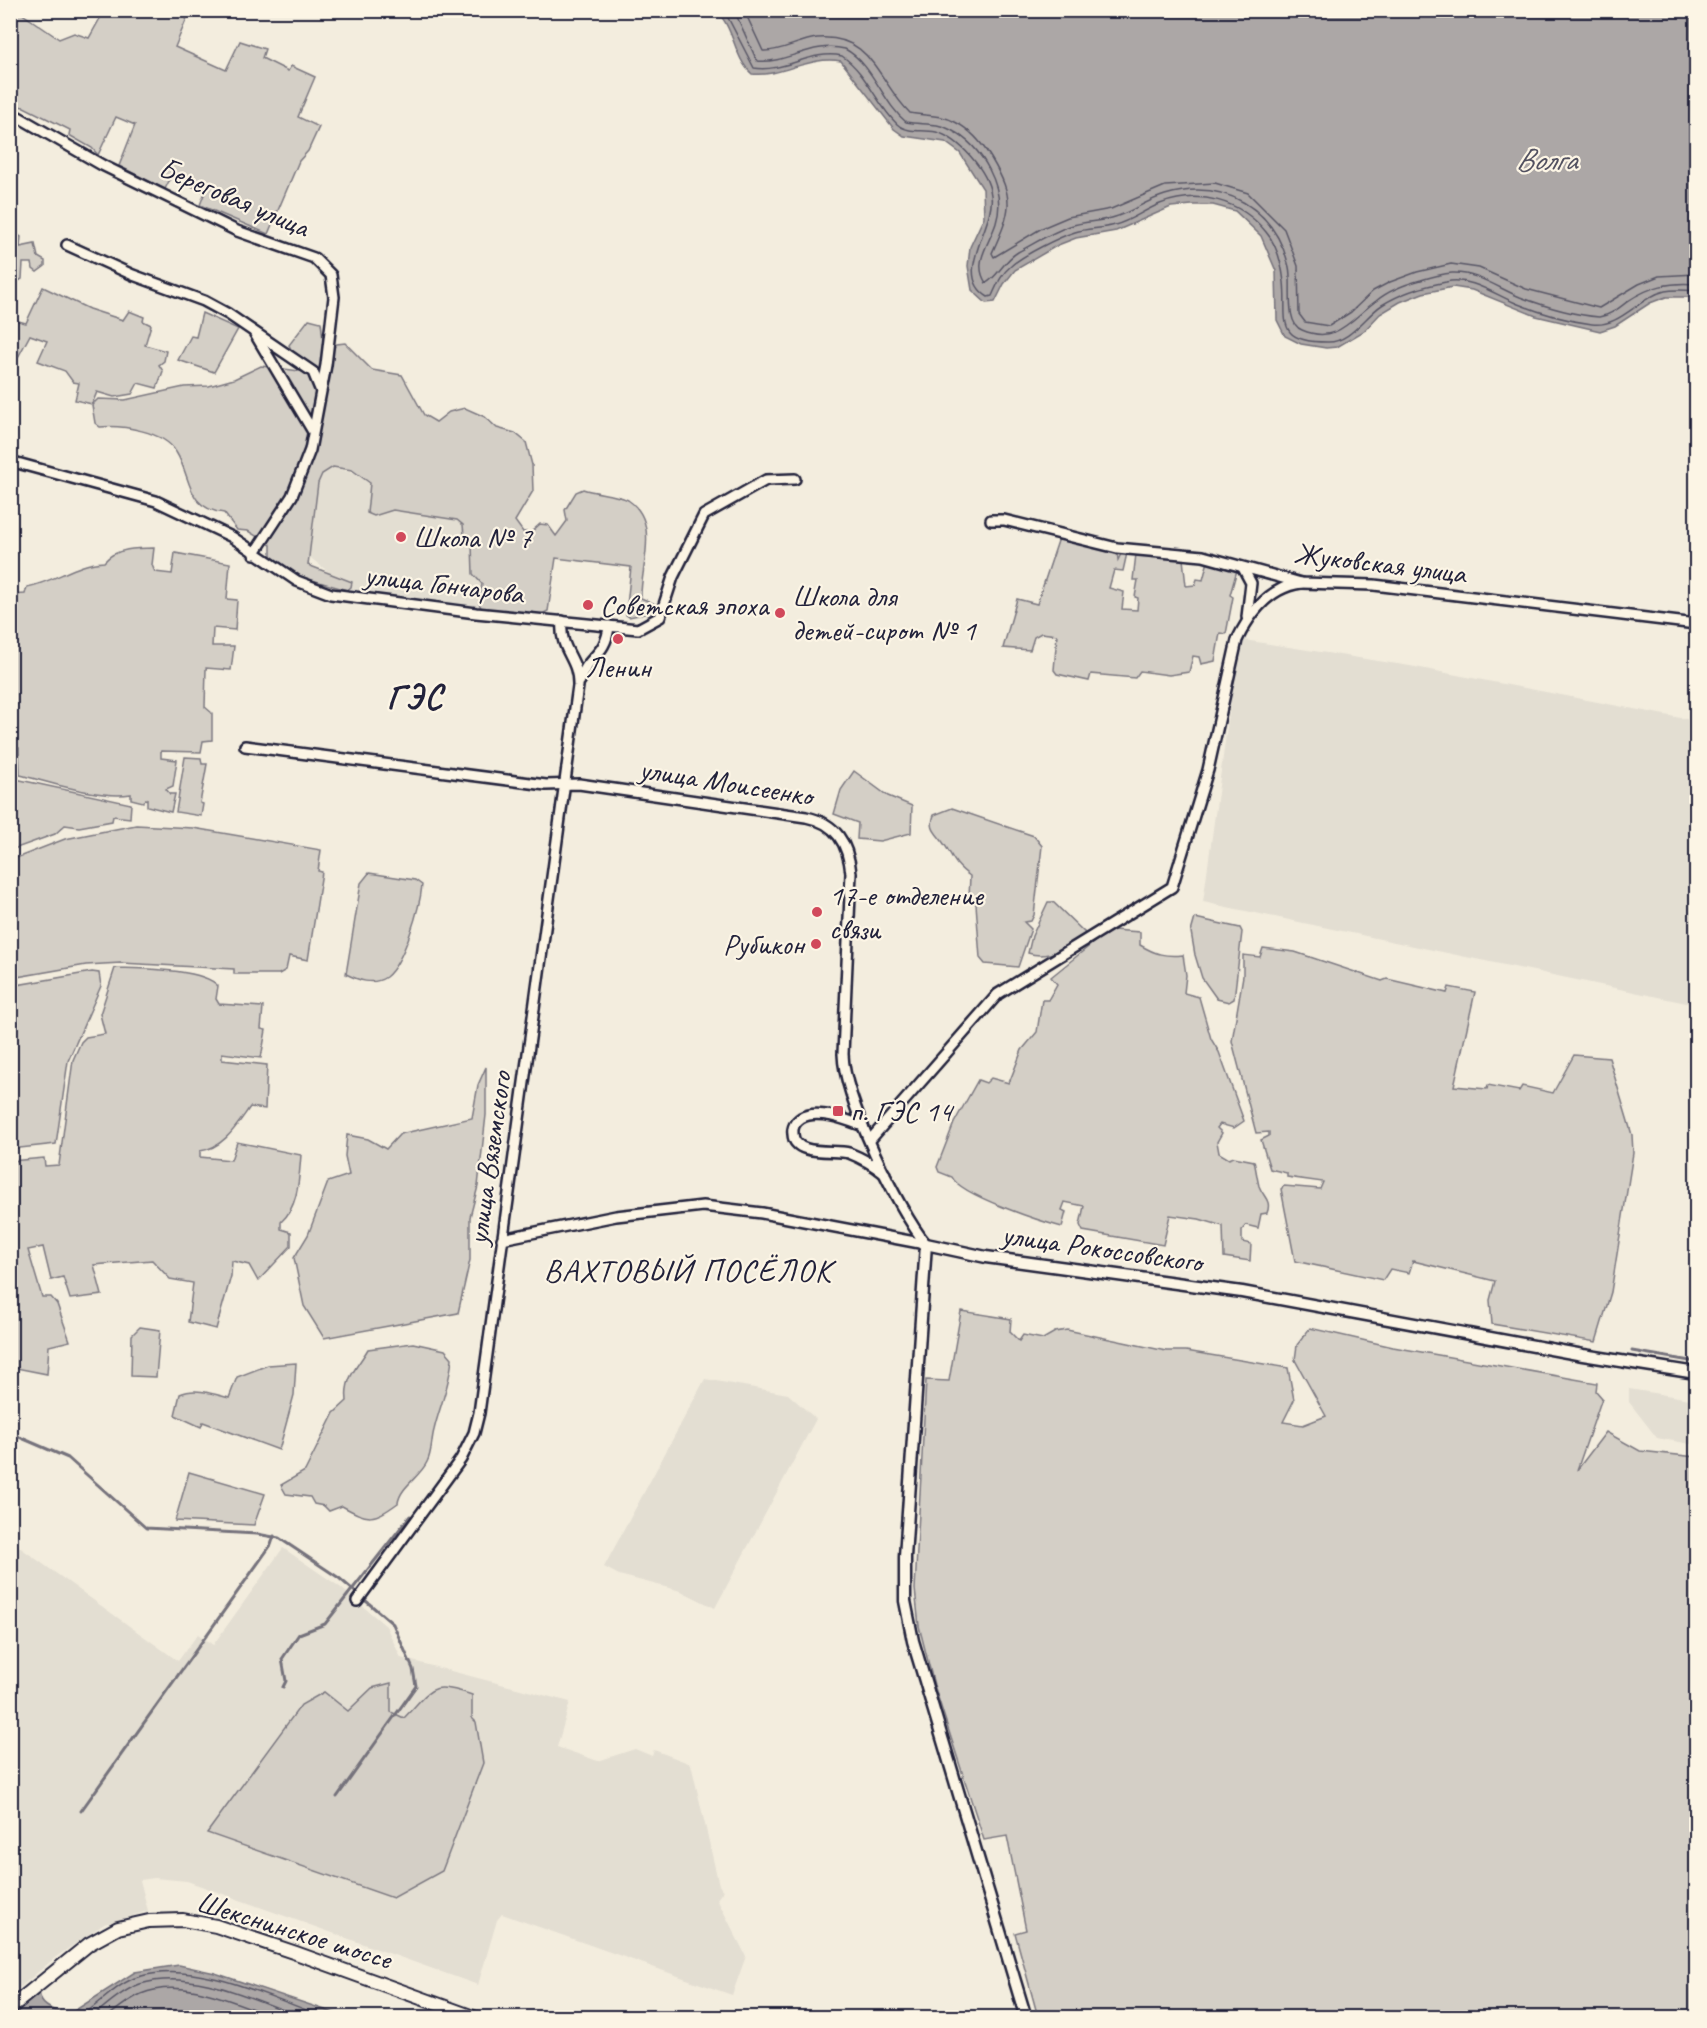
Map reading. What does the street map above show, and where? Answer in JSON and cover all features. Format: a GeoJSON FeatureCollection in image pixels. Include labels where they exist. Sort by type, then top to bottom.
{"type":"FeatureCollection","features":[{"type":"Feature","properties":{"kind":"main road","name":"Шекснинское шоссе"},"geometry":{"type":"LineString","coordinates":[[10,2008],[89,1944],[118,1928],[149,1921],[183,1920],[216,1926],[477,2018]]}},
{"type":"Feature","properties":{"kind":"street","name":"Береговая улица"},"geometry":{"type":"LineString","coordinates":[[10,112],[133,180],[243,234],[309,255],[324,266],[333,281],[334,297],[310,450],[291,496],[254,554]]}},
{"type":"Feature","properties":{"kind":"street"},"geometry":{"type":"LineString","coordinates":[[67,245],[133,275],[204,301],[313,372],[318,380],[320,391]]}},
{"type":"Feature","properties":{"kind":"street"},"geometry":{"type":"LineString","coordinates":[[254,332],[312,432]]}},
{"type":"Feature","properties":{"kind":"street","name":"улица Гончарова"},"geometry":{"type":"LineString","coordinates":[[10,461],[156,501],[207,523],[297,581],[331,594],[476,613],[638,628],[660,617],[672,578],[704,515],[766,480],[795,479]]}},
{"type":"Feature","properties":{"kind":"street","name":"Жуковская улица"},"geometry":{"type":"LineString","coordinates":[[991,520],[1004,520],[1117,548],[1203,556],[1301,583],[1374,585],[1696,624]]}},
{"type":"Feature","properties":{"kind":"street"},"geometry":{"type":"LineString","coordinates":[[870,1140],[998,994],[1172,887],[1212,754],[1235,648],[1246,621],[1251,599],[1251,583],[1243,568]]}},
{"type":"Feature","properties":{"kind":"street"},"geometry":{"type":"LineString","coordinates":[[1246,621],[1271,595],[1286,586],[1301,583]]}},
{"type":"Feature","properties":{"kind":"street"},"geometry":{"type":"LineString","coordinates":[[562,621],[561,642],[577,668],[578,686]]}},
{"type":"Feature","properties":{"kind":"street"},"geometry":{"type":"LineString","coordinates":[[578,686],[584,669],[606,644],[609,626]]}},
{"type":"Feature","properties":{"kind":"street"},"geometry":{"type":"LineString","coordinates":[[569,655],[582,660],[595,657]]}},
{"type":"Feature","properties":{"kind":"street","name":"улица Вяземского"},"geometry":{"type":"LineString","coordinates":[[357,1601],[455,1468],[474,1433],[481,1401],[578,686]]}},
{"type":"Feature","properties":{"kind":"street","name":"улица Моисеенко"},"geometry":{"type":"LineString","coordinates":[[245,746],[546,785],[564,784],[632,791],[814,819],[829,826],[840,836],[848,855],[851,873],[843,1063],[848,1089],[863,1126],[909,1220],[926,1244]]}},
{"type":"Feature","properties":{"kind":"street"},"geometry":{"type":"LineString","coordinates":[[863,1126],[813,1115],[798,1120],[792,1134],[795,1143],[803,1148],[848,1153],[864,1160],[888,1176]]}},
{"type":"Feature","properties":{"kind":"street","name":"улица Рокоссовского"},"geometry":{"type":"LineString","coordinates":[[502,1239],[616,1216],[703,1206],[817,1223],[986,1257],[1242,1292],[1561,1351],[1696,1373]]}},
{"type":"Feature","properties":{"kind":"street"},"geometry":{"type":"LineString","coordinates":[[926,1244],[904,1601],[927,1691],[1026,2018]]}},
{"type":"Feature","properties":{"kind":"shaded area"},"geometry":{"type":"Polygon","coordinates":[[[10,11],[18,11],[59,39],[74,33],[89,38],[103,13],[106,15],[108,11],[124,16],[127,11],[168,11],[187,18],[175,47],[226,70],[240,41],[265,49],[262,58],[288,71],[291,66],[315,77],[298,117],[319,127],[308,151],[299,161],[268,234],[200,205],[205,192],[171,177],[165,189],[119,166],[135,125],[116,117],[98,155],[92,148],[69,135],[70,130],[24,107],[11,105],[10,11]]]}},
{"type":"Feature","properties":{"kind":"shaded area"},"geometry":{"type":"Polygon","coordinates":[[[11,231],[21,237],[20,247],[35,244],[38,257],[45,261],[45,266],[37,272],[33,269],[32,263],[23,263],[22,279],[17,282],[11,282],[11,231]]]}},
{"type":"Feature","properties":{"kind":"shaded area"},"geometry":{"type":"Polygon","coordinates":[[[43,287],[89,309],[123,320],[129,311],[144,317],[143,321],[151,325],[145,345],[166,351],[164,361],[159,365],[163,371],[157,388],[138,383],[132,394],[114,397],[97,392],[92,404],[75,400],[79,383],[73,382],[65,371],[38,361],[47,341],[30,335],[16,361],[11,358],[11,319],[26,323],[43,287]]]}},
{"type":"Feature","properties":{"kind":"shaded area"},"geometry":{"type":"Polygon","coordinates":[[[202,313],[238,329],[214,372],[178,360],[191,336],[196,337],[202,313]]]}},
{"type":"Feature","properties":{"kind":"shaded area"},"geometry":{"type":"Polygon","coordinates":[[[309,319],[321,322],[323,340],[330,351],[337,344],[345,343],[372,370],[402,375],[424,415],[436,422],[449,412],[465,408],[485,417],[497,428],[515,433],[526,442],[532,465],[533,491],[515,521],[523,532],[531,532],[540,524],[548,525],[556,536],[567,521],[565,510],[576,492],[583,489],[628,500],[638,509],[644,520],[647,546],[641,598],[655,604],[653,612],[629,617],[626,615],[631,567],[556,558],[548,611],[540,615],[482,610],[479,603],[482,584],[473,574],[472,544],[464,535],[463,525],[457,520],[393,510],[374,516],[367,513],[370,483],[352,470],[333,467],[322,474],[318,483],[308,565],[352,582],[351,587],[347,590],[298,576],[271,558],[271,545],[248,531],[237,530],[224,513],[202,505],[191,490],[181,462],[170,445],[142,431],[131,428],[100,427],[95,423],[92,405],[98,399],[125,400],[184,387],[209,386],[234,379],[261,366],[307,372],[296,360],[289,345],[309,319]]]}},
{"type":"Feature","properties":{"kind":"shaded area","name":"Школа № 7"},"geometry":{"type":"Polygon","coordinates":[[[319,462],[500,522],[489,608],[353,591],[303,552],[319,462]]]}},
{"type":"Feature","properties":{"kind":"shaded area"},"geometry":{"type":"Polygon","coordinates":[[[1059,538],[1117,552],[1118,560],[1122,552],[1127,553],[1123,571],[1114,570],[1109,588],[1124,592],[1122,609],[1137,610],[1138,598],[1135,597],[1138,580],[1133,580],[1136,554],[1183,559],[1186,586],[1195,585],[1197,579],[1203,580],[1208,561],[1237,570],[1230,595],[1233,597],[1226,634],[1220,633],[1215,661],[1201,664],[1199,657],[1193,656],[1189,672],[1169,675],[1140,671],[1135,678],[1091,674],[1089,681],[1057,674],[1054,670],[1057,635],[1041,633],[1034,637],[1030,650],[1003,648],[1017,599],[1037,604],[1059,538]]]}},
{"type":"Feature","properties":{"kind":"shaded area"},"geometry":{"type":"Polygon","coordinates":[[[154,548],[152,565],[155,572],[172,574],[175,553],[230,563],[227,599],[237,600],[235,630],[213,628],[212,646],[234,646],[231,670],[206,668],[205,707],[212,713],[212,740],[203,741],[201,752],[161,751],[161,758],[177,760],[173,786],[166,789],[170,794],[175,794],[171,812],[147,806],[147,799],[143,802],[131,799],[131,794],[91,792],[20,775],[19,748],[13,748],[14,773],[11,772],[11,595],[25,594],[27,587],[84,566],[104,562],[120,551],[154,548]]]}},
{"type":"Feature","properties":{"kind":"shaded area"},"geometry":{"type":"Polygon","coordinates":[[[1244,640],[1410,666],[1696,721],[1696,1005],[1203,902],[1234,676],[1244,640]]]}},
{"type":"Feature","properties":{"kind":"shaded area"},"geometry":{"type":"Polygon","coordinates":[[[185,757],[201,758],[202,764],[207,764],[200,803],[203,804],[201,816],[176,812],[185,757]]]}},
{"type":"Feature","properties":{"kind":"shaded area"},"geometry":{"type":"Polygon","coordinates":[[[854,771],[888,796],[912,806],[911,833],[880,841],[857,839],[858,823],[834,814],[841,790],[854,771]]]}},
{"type":"Feature","properties":{"kind":"shaded area"},"geometry":{"type":"Polygon","coordinates":[[[11,778],[131,804],[130,818],[113,816],[112,821],[79,827],[65,825],[55,834],[11,850],[11,778]]]}},
{"type":"Feature","properties":{"kind":"shaded area"},"geometry":{"type":"Polygon","coordinates":[[[952,808],[1034,836],[1042,846],[1034,915],[1031,921],[1024,922],[1031,929],[1018,967],[985,964],[980,958],[976,904],[969,898],[970,876],[956,863],[932,827],[934,815],[952,808]]]}},
{"type":"Feature","properties":{"kind":"shaded area"},"geometry":{"type":"Polygon","coordinates":[[[136,825],[193,828],[321,850],[318,871],[322,872],[308,960],[289,956],[286,970],[279,974],[234,974],[234,969],[121,963],[86,965],[11,978],[11,860],[65,839],[136,825]]]}},
{"type":"Feature","properties":{"kind":"shaded area"},"geometry":{"type":"Polygon","coordinates":[[[369,873],[415,880],[422,885],[418,907],[399,960],[386,977],[371,982],[346,974],[361,883],[369,873]]]}},
{"type":"Feature","properties":{"kind":"shaded area"},"geometry":{"type":"Polygon","coordinates":[[[1048,902],[1053,902],[1087,935],[1051,954],[1028,953],[1032,936],[1048,902]]]}},
{"type":"Feature","properties":{"kind":"shaded area"},"geometry":{"type":"Polygon","coordinates":[[[1195,918],[1240,928],[1242,932],[1234,999],[1229,1002],[1217,999],[1202,978],[1191,932],[1195,918]]]}},
{"type":"Feature","properties":{"kind":"shaded area"},"geometry":{"type":"Polygon","coordinates":[[[1113,930],[1140,932],[1140,945],[1155,953],[1171,956],[1183,955],[1186,975],[1184,993],[1199,997],[1211,1039],[1219,1052],[1244,1121],[1234,1128],[1220,1124],[1217,1128],[1222,1133],[1217,1142],[1219,1153],[1229,1159],[1234,1157],[1254,1161],[1259,1186],[1268,1205],[1267,1213],[1261,1214],[1258,1228],[1246,1225],[1242,1230],[1242,1242],[1251,1244],[1250,1261],[1224,1257],[1223,1226],[1199,1219],[1170,1215],[1163,1245],[1083,1231],[1080,1225],[1084,1206],[1065,1202],[1062,1210],[1066,1212],[1062,1227],[969,1192],[952,1177],[939,1172],[937,1167],[954,1123],[978,1080],[986,1083],[991,1078],[1009,1083],[1022,1050],[1037,1032],[1042,1000],[1048,1000],[1057,984],[1051,977],[1098,939],[1113,930]]]}},
{"type":"Feature","properties":{"kind":"shaded area"},"geometry":{"type":"Polygon","coordinates":[[[1263,948],[1295,952],[1382,981],[1387,979],[1447,993],[1449,987],[1475,992],[1454,1086],[1487,1089],[1488,1085],[1519,1091],[1522,1086],[1553,1093],[1574,1055],[1609,1058],[1632,1135],[1633,1153],[1611,1292],[1596,1342],[1492,1324],[1490,1300],[1495,1281],[1413,1261],[1409,1273],[1390,1269],[1383,1280],[1295,1261],[1281,1189],[1284,1186],[1320,1189],[1323,1182],[1287,1177],[1287,1173],[1270,1169],[1261,1140],[1269,1136],[1269,1132],[1256,1133],[1232,1041],[1243,976],[1243,955],[1260,957],[1263,948]]]}},
{"type":"Feature","properties":{"kind":"shaded area"},"geometry":{"type":"Polygon","coordinates":[[[115,968],[154,969],[199,976],[218,986],[216,999],[219,1004],[263,1007],[261,1029],[266,1030],[261,1058],[222,1053],[222,1060],[267,1065],[265,1109],[250,1107],[223,1141],[200,1151],[200,1157],[231,1160],[237,1142],[301,1155],[295,1200],[281,1222],[281,1229],[291,1232],[291,1246],[258,1281],[249,1265],[232,1261],[231,1276],[216,1329],[188,1322],[193,1283],[170,1279],[152,1260],[94,1265],[102,1295],[70,1299],[63,1277],[51,1280],[43,1247],[28,1250],[42,1297],[51,1297],[57,1304],[70,1341],[49,1346],[47,1374],[11,1367],[11,1161],[44,1158],[45,1166],[59,1165],[73,1060],[81,1042],[86,1037],[105,1034],[100,1014],[115,968]]]}},
{"type":"Feature","properties":{"kind":"shaded area"},"geometry":{"type":"Polygon","coordinates":[[[92,972],[99,973],[101,986],[68,1061],[56,1144],[11,1149],[11,986],[92,972]]]}},
{"type":"Feature","properties":{"kind":"shaded area"},"geometry":{"type":"Polygon","coordinates":[[[486,1067],[486,1115],[478,1186],[470,1217],[470,1260],[458,1313],[324,1338],[304,1306],[294,1258],[308,1235],[328,1182],[349,1175],[345,1156],[347,1135],[368,1139],[386,1149],[400,1134],[472,1118],[478,1085],[486,1067]]]}},
{"type":"Feature","properties":{"kind":"shaded area"},"geometry":{"type":"Polygon","coordinates":[[[961,1311],[1011,1319],[1010,1332],[1019,1341],[1023,1335],[1043,1339],[1055,1332],[1067,1330],[1166,1351],[1186,1351],[1288,1368],[1294,1400],[1283,1422],[1303,1425],[1326,1416],[1295,1360],[1297,1345],[1310,1328],[1393,1347],[1597,1383],[1596,1391],[1602,1398],[1577,1470],[1606,1432],[1640,1451],[1696,1457],[1696,2017],[1038,2017],[1015,1933],[1026,1930],[1007,1836],[984,1840],[934,1685],[919,1626],[915,1589],[926,1380],[949,1381],[961,1311]]]}},
{"type":"Feature","properties":{"kind":"shaded area"},"geometry":{"type":"Polygon","coordinates":[[[140,1327],[160,1330],[156,1377],[131,1376],[132,1335],[140,1327]]]}},
{"type":"Feature","properties":{"kind":"shaded area"},"geometry":{"type":"Polygon","coordinates":[[[413,1343],[445,1350],[452,1358],[429,1458],[402,1492],[398,1503],[371,1517],[342,1506],[329,1511],[324,1506],[314,1504],[310,1497],[286,1494],[281,1485],[305,1471],[334,1413],[347,1401],[349,1379],[368,1349],[413,1343]]]}},
{"type":"Feature","properties":{"kind":"shaded area"},"geometry":{"type":"Polygon","coordinates":[[[296,1363],[294,1395],[279,1450],[203,1422],[201,1427],[175,1415],[180,1394],[199,1391],[229,1398],[237,1377],[268,1365],[296,1363]]]}},
{"type":"Feature","properties":{"kind":"shaded area"},"geometry":{"type":"Polygon","coordinates":[[[705,1379],[788,1394],[816,1419],[715,1608],[681,1591],[619,1575],[604,1567],[705,1379]]]}},
{"type":"Feature","properties":{"kind":"shaded area"},"geometry":{"type":"Polygon","coordinates":[[[1629,1389],[1696,1400],[1696,1445],[1657,1438],[1629,1402],[1629,1389]]]}},
{"type":"Feature","properties":{"kind":"shaded area"},"geometry":{"type":"Polygon","coordinates":[[[189,1472],[265,1494],[254,1525],[175,1521],[189,1472]]]}},
{"type":"Feature","properties":{"kind":"shaded area"},"geometry":{"type":"Polygon","coordinates":[[[11,1541],[178,1661],[198,1634],[213,1645],[283,1548],[340,1587],[386,1626],[401,1658],[570,1702],[557,1747],[598,1761],[635,1749],[652,1756],[654,1750],[691,1764],[719,1885],[723,1891],[717,1899],[746,1956],[732,1995],[502,1914],[497,1920],[478,1985],[187,1881],[155,1878],[140,1880],[148,1911],[104,1924],[56,1957],[11,1995],[11,1541]]]}},
{"type":"Feature","properties":{"kind":"shaded area"},"geometry":{"type":"Polygon","coordinates":[[[391,1683],[391,1712],[404,1718],[433,1690],[448,1688],[472,1695],[472,1718],[476,1722],[483,1763],[442,1871],[393,1898],[207,1833],[301,1705],[324,1692],[348,1711],[372,1688],[391,1683]]]}},
{"type":"Feature","properties":{"kind":"water","name":"Волга"},"geometry":{"type":"Polygon","coordinates":[[[716,11],[1696,11],[1696,297],[1666,297],[1650,303],[1615,326],[1600,331],[1536,316],[1472,290],[1453,287],[1423,293],[1400,302],[1380,314],[1364,331],[1337,347],[1326,348],[1301,344],[1285,336],[1277,320],[1276,271],[1261,236],[1235,211],[1213,205],[1192,205],[1171,207],[1116,231],[1076,238],[1058,245],[1015,270],[1004,284],[995,302],[986,303],[972,290],[968,266],[970,247],[984,217],[983,189],[960,153],[945,142],[904,136],[894,129],[841,61],[818,61],[774,72],[752,74],[741,59],[727,26],[716,11]]]}},
{"type":"Feature","properties":{"kind":"water"},"geometry":{"type":"Polygon","coordinates":[[[179,1965],[215,1973],[346,2017],[11,2018],[11,2000],[36,1982],[41,2000],[47,2006],[54,2010],[71,2013],[135,1972],[179,1965]]]}},
{"type":"Feature","properties":{"kind":"waterway"},"geometry":{"type":"LineString","coordinates":[[1632,1351],[1696,1362]]}},
{"type":"Feature","properties":{"kind":"waterway"},"geometry":{"type":"LineString","coordinates":[[10,1433],[68,1458],[146,1528],[257,1534],[279,1538],[339,1578],[393,1624],[413,1669],[416,1686],[337,1797]]}},
{"type":"Feature","properties":{"kind":"waterway"},"geometry":{"type":"LineString","coordinates":[[283,1687],[286,1681],[282,1659],[299,1634],[325,1624],[410,1516]]}},
{"type":"Feature","properties":{"kind":"waterway"},"geometry":{"type":"LineString","coordinates":[[81,1811],[271,1545],[274,1536]]}},
{"type":"Feature","properties":{"kind":"place","name":"Школа № 7"},"geometry":{"type":"Point","coordinates":[401,537]}},
{"type":"Feature","properties":{"kind":"place","name":"Советская эпоха"},"geometry":{"type":"Point","coordinates":[588,605]}},
{"type":"Feature","properties":{"kind":"place","name":"Школа для детей-сирот № 1"},"geometry":{"type":"Point","coordinates":[780,613]}},
{"type":"Feature","properties":{"kind":"place","name":"Ленин"},"geometry":{"type":"Point","coordinates":[618,639]}},
{"type":"Feature","properties":{"kind":"place","name":"17-е отделение связи"},"geometry":{"type":"Point","coordinates":[817,912]}},
{"type":"Feature","properties":{"kind":"place","name":"Рубикон"},"geometry":{"type":"Point","coordinates":[816,944]}},
{"type":"Feature","properties":{"kind":"place","name":"п. ГЭС 14"},"geometry":{"type":"Point","coordinates":[838,1111]}},
{"type":"Feature","properties":{"kind":"district","name":"ГЭС"},"geometry":{"type":"Point","coordinates":[415,696]}},
{"type":"Feature","properties":{"kind":"district","name":"ВАХТОВЫЙ ПОСЁЛОК"},"geometry":{"type":"Point","coordinates":[688,1270]}}]}
